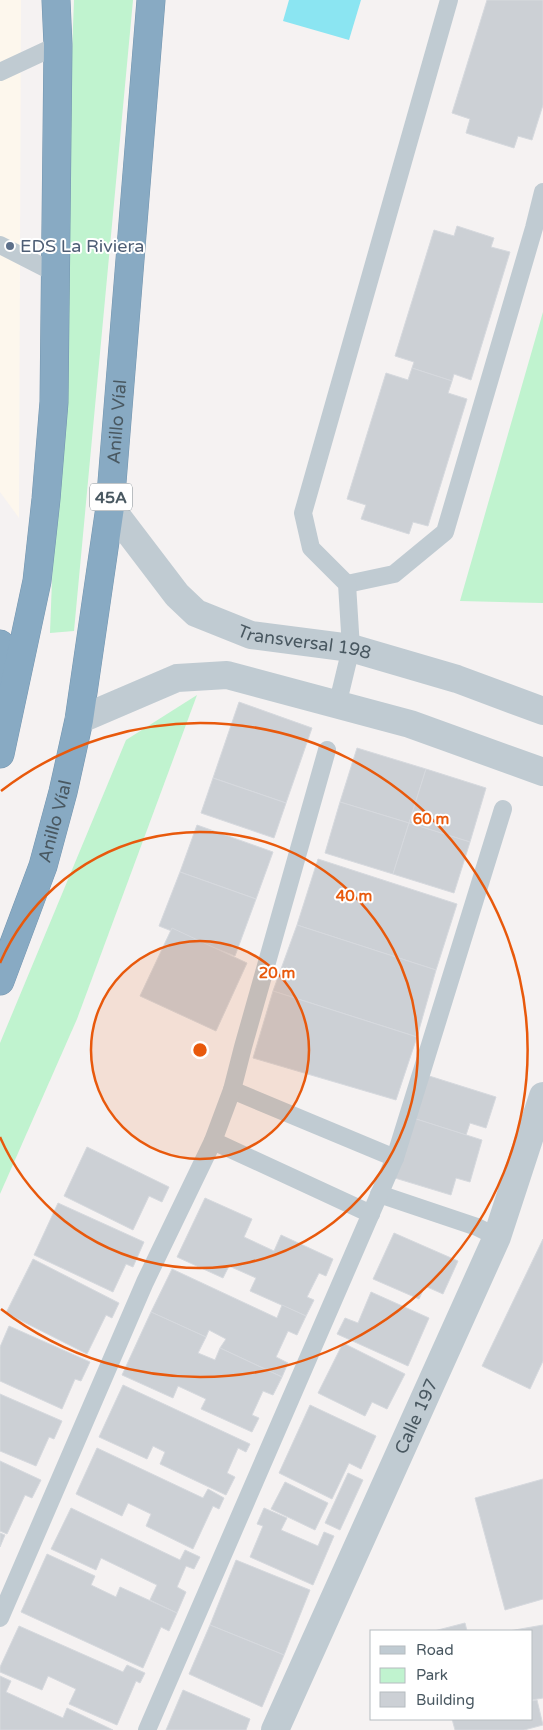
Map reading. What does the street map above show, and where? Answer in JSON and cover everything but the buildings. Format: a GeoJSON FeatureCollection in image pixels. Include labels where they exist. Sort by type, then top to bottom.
{"type":"FeatureCollection","features":[{"type":"Feature","properties":{"kind":"highway"},"geometry":{"type":"LineString","coordinates":[[0,754],[37,581],[54,402],[58,45],[56,0]]}},
{"type":"Feature","properties":{"kind":"highway","name":"Anillo Víal"},"geometry":{"type":"LineString","coordinates":[[0,981],[43,866],[78,720],[110,507],[151,0]]}},
{"type":"Feature","properties":{"kind":"highway"},"geometry":{"type":"LineString","coordinates":[[0,644],[4,671],[4,713],[0,754]]}},
{"type":"Feature","properties":{"kind":"street","name":"Transversal 198"},"geometry":{"type":"LineString","coordinates":[[110,507],[177,595],[196,613],[251,635],[351,648],[457,678],[543,711]]}},
{"type":"Feature","properties":{"kind":"street"},"geometry":{"type":"LineString","coordinates":[[78,720],[177,678],[227,675],[410,724],[543,772]]}},
{"type":"Feature","properties":{"kind":"street","name":"Calle 197"},"geometry":{"type":"LineString","coordinates":[[275,1730],[497,1237],[543,1096]]}},
{"type":"Feature","properties":{"kind":"lane"},"geometry":{"type":"LineString","coordinates":[[337,706],[351,648],[347,584],[310,548],[303,513],[449,0]]}},
{"type":"Feature","properties":{"kind":"lane"},"geometry":{"type":"LineString","coordinates":[[0,72],[58,45]]}},
{"type":"Feature","properties":{"kind":"lane"},"geometry":{"type":"LineString","coordinates":[[347,584],[394,574],[445,532],[543,192]]}},
{"type":"Feature","properties":{"kind":"lane"},"geometry":{"type":"LineString","coordinates":[[0,244],[55,273]]}},
{"type":"Feature","properties":{"kind":"lane"},"geometry":{"type":"LineString","coordinates":[[0,1618],[141,1291],[212,1141],[232,1090],[327,750]]}},
{"type":"Feature","properties":{"kind":"lane"},"geometry":{"type":"LineString","coordinates":[[147,1730],[395,1158],[503,809]]}},
{"type":"Feature","properties":{"kind":"lane"},"geometry":{"type":"LineString","coordinates":[[232,1090],[395,1158]]}},
{"type":"Feature","properties":{"kind":"lane"},"geometry":{"type":"LineString","coordinates":[[212,1141],[371,1214]]}},
{"type":"Feature","properties":{"kind":"lane"},"geometry":{"type":"LineString","coordinates":[[379,1194],[477,1227],[497,1237]]}},
{"type":"Feature","properties":{"kind":"shaded area","name":"EDS La Riviera"},"geometry":{"type":"Polygon","coordinates":[[[0,0],[21,0],[19,518],[0,492],[0,0]]]}},
{"type":"Feature","properties":{"kind":"green space"},"geometry":{"type":"Polygon","coordinates":[[[74,0],[133,0],[74,631],[50,633],[74,0]]]}},
{"type":"Feature","properties":{"kind":"green space"},"geometry":{"type":"Polygon","coordinates":[[[543,312],[543,603],[460,601],[533,347],[543,312]]]}},
{"type":"Feature","properties":{"kind":"green space"},"geometry":{"type":"Polygon","coordinates":[[[197,695],[77,1019],[0,1194],[0,1043],[126,740],[197,695]]]}},
{"type":"Feature","properties":{"kind":"water"},"geometry":{"type":"Polygon","coordinates":[[[289,0],[361,0],[349,40],[283,21],[289,0]]]}},
{"type":"Feature","properties":{"kind":"place","name":"EDS La Riviera"},"geometry":{"type":"Point","coordinates":[10,246]}}]}
